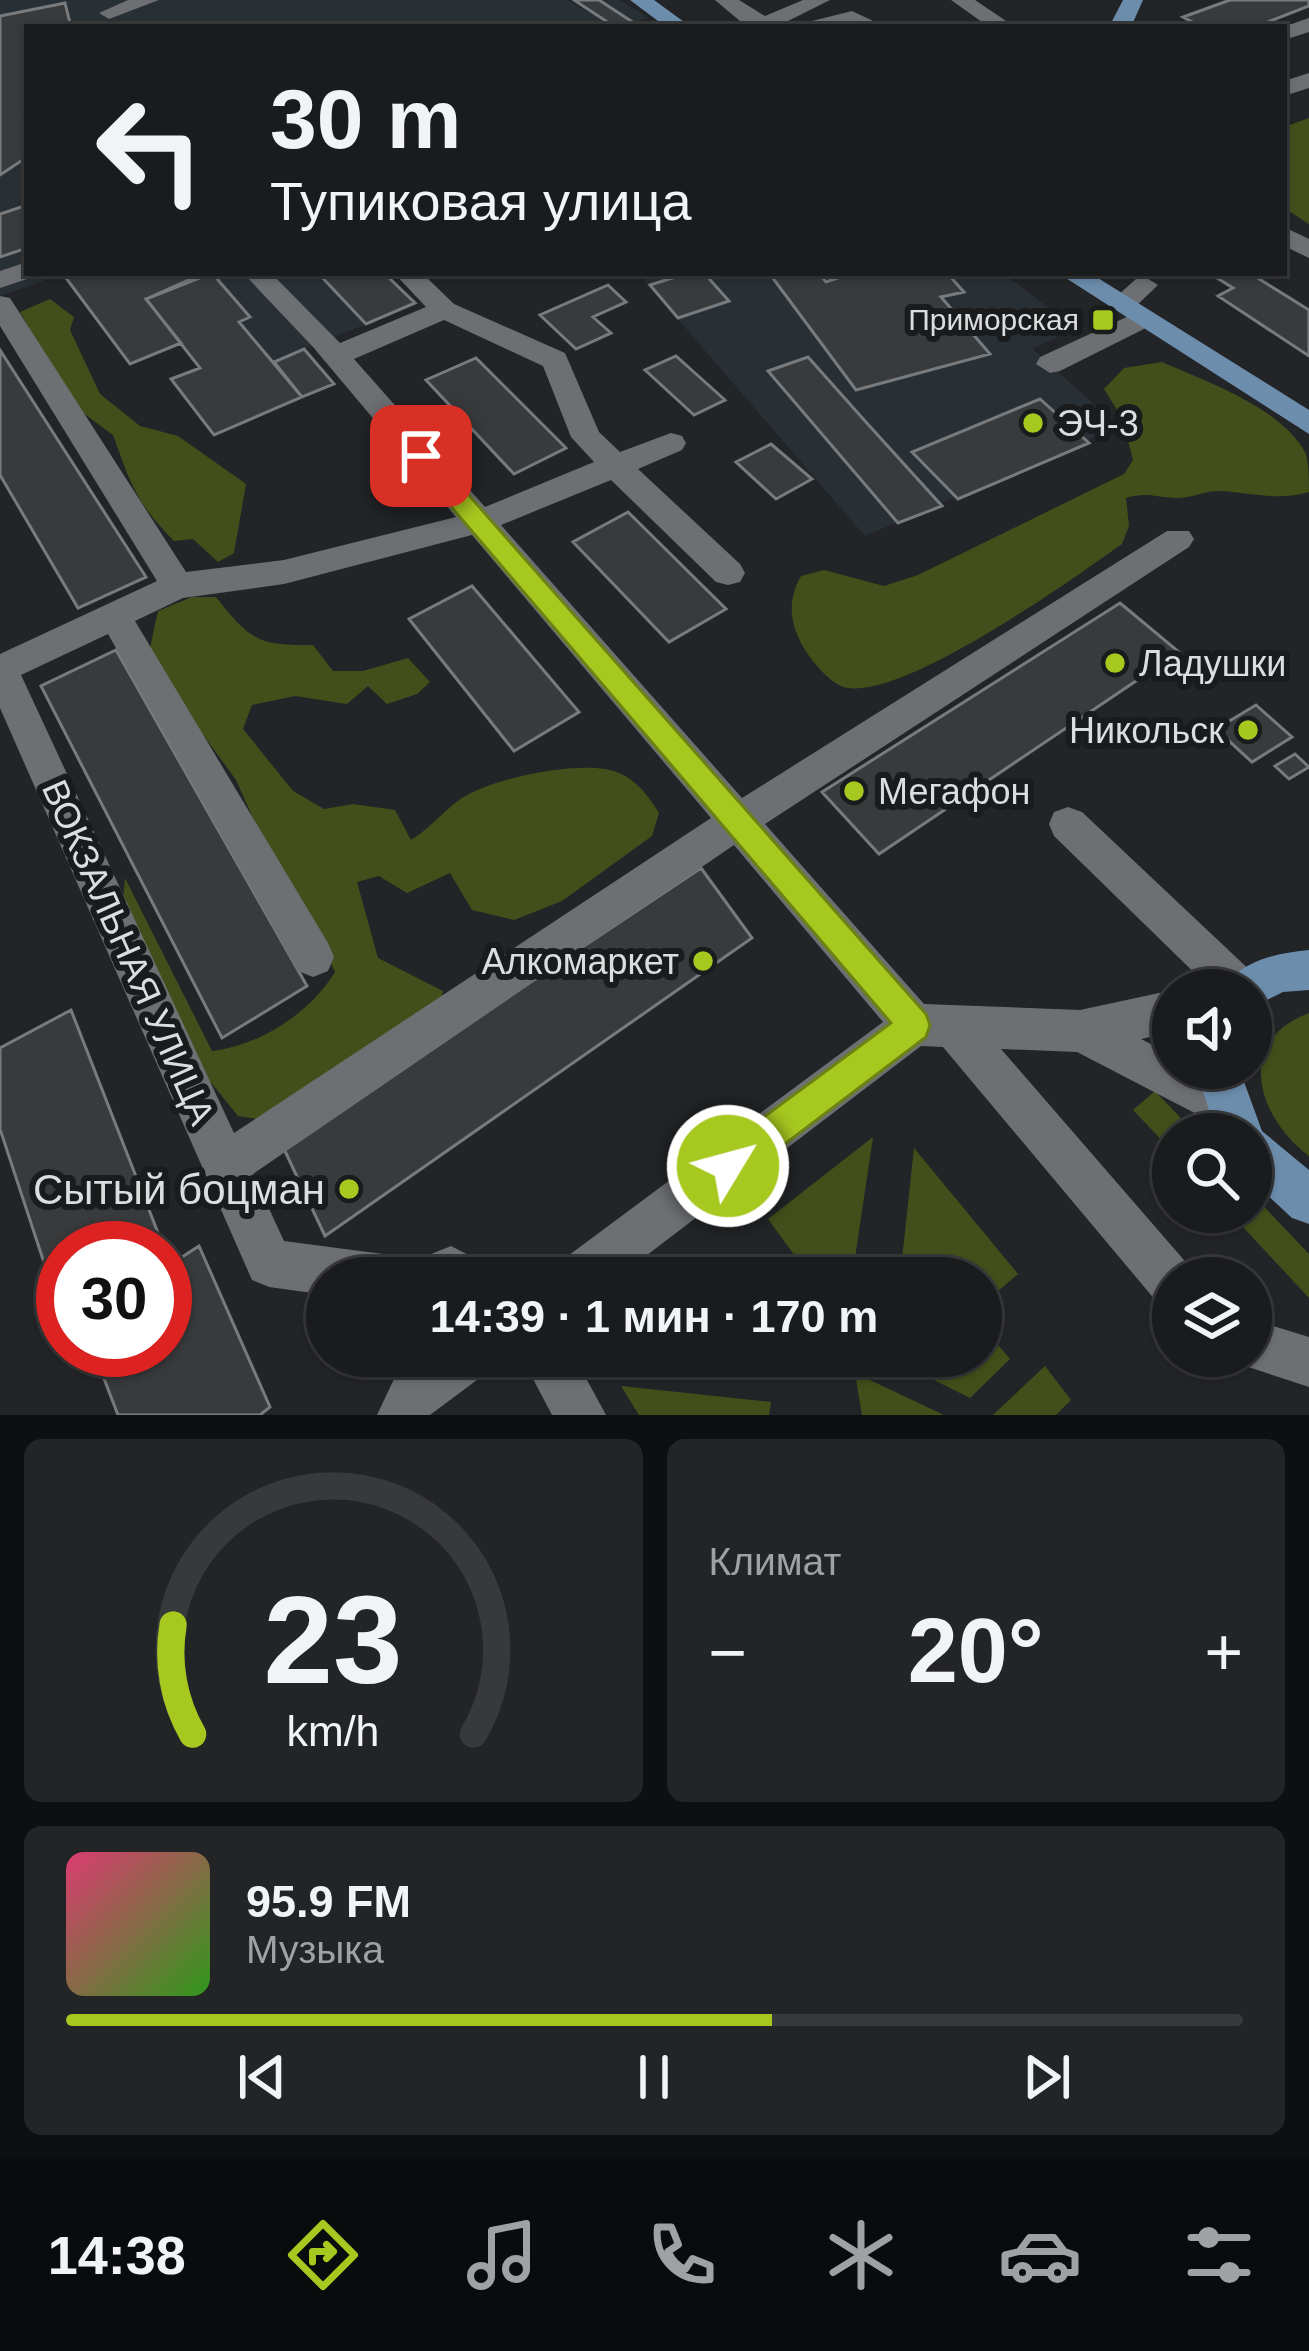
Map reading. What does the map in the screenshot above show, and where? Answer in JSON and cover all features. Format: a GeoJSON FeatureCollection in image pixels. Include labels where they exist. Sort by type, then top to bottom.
{"type":"FeatureCollection","features":[{"type":"Feature","properties":{"kind":"main road"},"geometry":{"type":"LineString","coordinates":[[640,0],[676,24]]}},
{"type":"Feature","properties":{"kind":"main road"},"geometry":{"type":"LineString","coordinates":[[1076,276],[1309,424]]}},
{"type":"Feature","properties":{"kind":"main road"},"geometry":{"type":"LineString","coordinates":[[1272,976],[1309,970]]}},
{"type":"Feature","properties":{"kind":"main road"},"geometry":{"type":"LineString","coordinates":[[1272,1168],[1309,1201]]}},
{"type":"Feature","properties":{"kind":"street"},"geometry":{"type":"LineString","coordinates":[[88,0],[109,20],[149,0]]}},
{"type":"Feature","properties":{"kind":"street"},"geometry":{"type":"LineString","coordinates":[[623,0],[640,0]]}},
{"type":"Feature","properties":{"kind":"street"},"geometry":{"type":"LineString","coordinates":[[724,0],[758,24]]}},
{"type":"Feature","properties":{"kind":"street"},"geometry":{"type":"LineString","coordinates":[[761,24],[820,0]]}},
{"type":"Feature","properties":{"kind":"street"},"geometry":{"type":"LineString","coordinates":[[961,0],[998,23]]}},
{"type":"Feature","properties":{"kind":"street"},"geometry":{"type":"LineString","coordinates":[[827,24],[852,17],[868,24]]}},
{"type":"Feature","properties":{"kind":"street"},"geometry":{"type":"LineString","coordinates":[[259,276],[329,349],[736,822],[1152,1261]]}},
{"type":"Feature","properties":{"kind":"street"},"geometry":{"type":"LineString","coordinates":[[410,276],[444,310],[555,360],[586,437],[728,573]]}},
{"type":"Feature","properties":{"kind":"street"},"geometry":{"type":"LineString","coordinates":[[1050,364],[1133,311],[1145,285]]}},
{"type":"Feature","properties":{"kind":"street"},"geometry":{"type":"LineString","coordinates":[[0,304],[177,586]]}},
{"type":"Feature","properties":{"kind":"street"},"geometry":{"type":"LineString","coordinates":[[329,349],[444,310]]}},
{"type":"Feature","properties":{"kind":"street"},"geometry":{"type":"LineString","coordinates":[[0,669],[177,586],[284,572],[478,522],[670,443]]}},
{"type":"Feature","properties":{"kind":"street"},"geometry":{"type":"LineString","coordinates":[[225,1166],[736,822],[1178,539]]}},
{"type":"Feature","properties":{"kind":"street"},"geometry":{"type":"LineString","coordinates":[[115,616],[313,957]]}},
{"type":"Feature","properties":{"kind":"street","name":"ВОКЗАЛЬНАЯ УЛИЦА"},"geometry":{"type":"LineString","coordinates":[[0,669],[269,1263],[306,1268]]}},
{"type":"Feature","properties":{"kind":"street"},"geometry":{"type":"LineString","coordinates":[[1068,824],[1221,969]]}},
{"type":"Feature","properties":{"kind":"street"},"geometry":{"type":"LineString","coordinates":[[608,1257],[934,1027],[1080,1031],[1152,1016]]}},
{"type":"Feature","properties":{"kind":"street"},"geometry":{"type":"LineString","coordinates":[[1080,1031],[1228,1102]]}},
{"type":"Feature","properties":{"kind":"street"},"geometry":{"type":"LineString","coordinates":[[1272,1351],[1309,1362]]}},
{"type":"Feature","properties":{"kind":"street"},"geometry":{"type":"LineString","coordinates":[[403,1415],[412,1396],[438,1377]]}},
{"type":"Feature","properties":{"kind":"street"},"geometry":{"type":"LineString","coordinates":[[557,1377],[580,1415]]}},
{"type":"Feature","properties":{"kind":"shaded area"},"geometry":{"type":"Polygon","coordinates":[[[0,0],[567,0],[596,16],[574,0],[620,0],[649,18],[630,24],[24,24],[24,276],[57,276],[0,296],[0,0]]]}},
{"type":"Feature","properties":{"kind":"shaded area"},"geometry":{"type":"Polygon","coordinates":[[[64,276],[321,276],[366,324],[305,349],[334,384],[214,435],[171,379],[199,368],[181,344],[130,364],[64,276]]]}},
{"type":"Feature","properties":{"kind":"shaded area"},"geometry":{"type":"Polygon","coordinates":[[[641,276],[1007,276],[1075,328],[1033,349],[1119,427],[865,536],[641,276]]]}},
{"type":"Feature","properties":{"kind":"green space"},"geometry":{"type":"Polygon","coordinates":[[[1309,118],[1309,224],[1287,210],[1287,126],[1309,118]]]}},
{"type":"Feature","properties":{"kind":"green space"},"geometry":{"type":"Polygon","coordinates":[[[50,299],[74,317],[70,330],[100,394],[140,426],[178,436],[246,484],[234,553],[218,562],[193,539],[174,541],[142,503],[113,435],[75,407],[20,312],[50,299]]]}},
{"type":"Feature","properties":{"kind":"green space"},"geometry":{"type":"Polygon","coordinates":[[[1162,362],[1242,398],[1280,423],[1306,454],[1309,492],[1276,496],[1216,491],[1180,498],[1126,498],[1129,526],[1122,544],[947,656],[875,686],[848,688],[810,658],[794,624],[793,596],[801,576],[824,570],[884,586],[918,575],[1124,474],[1133,460],[1122,418],[1104,389],[1124,368],[1162,362]]]}},
{"type":"Feature","properties":{"kind":"green space"},"geometry":{"type":"Polygon","coordinates":[[[192,597],[216,597],[247,631],[267,642],[313,645],[333,671],[363,671],[408,658],[430,682],[417,694],[387,704],[368,686],[347,704],[295,696],[252,705],[243,729],[293,791],[324,809],[353,804],[395,810],[411,840],[476,791],[540,772],[585,768],[626,776],[659,813],[652,836],[562,901],[514,920],[472,910],[450,873],[407,893],[379,876],[357,882],[378,958],[443,991],[438,1017],[277,1122],[238,1116],[192,1059],[122,912],[125,878],[212,1051],[248,1042],[282,1025],[312,1001],[335,972],[312,920],[271,858],[236,780],[185,710],[150,648],[158,611],[192,597]]]}},
{"type":"Feature","properties":{"kind":"green space"},"geometry":{"type":"Polygon","coordinates":[[[1309,1013],[1309,1156],[1277,1121],[1263,1089],[1272,1089],[1272,1040],[1309,1013]]]}},
{"type":"Feature","properties":{"kind":"green space"},"geometry":{"type":"Polygon","coordinates":[[[1155,1091],[1176,1113],[1152,1113],[1152,1130],[1133,1110],[1155,1091]]]}},
{"type":"Feature","properties":{"kind":"green space"},"geometry":{"type":"Polygon","coordinates":[[[873,1137],[855,1257],[796,1257],[768,1219],[873,1137]]]}},
{"type":"Feature","properties":{"kind":"green space"},"geometry":{"type":"Polygon","coordinates":[[[914,1148],[1018,1274],[1002,1288],[1002,1257],[902,1257],[914,1148]]]}},
{"type":"Feature","properties":{"kind":"green space"},"geometry":{"type":"Polygon","coordinates":[[[1272,1215],[1309,1254],[1309,1298],[1272,1257],[1249,1233],[1272,1233],[1272,1215]]]}},
{"type":"Feature","properties":{"kind":"green space"},"geometry":{"type":"Polygon","coordinates":[[[1045,1366],[1071,1400],[1056,1415],[993,1415],[1045,1366]]]}},
{"type":"Feature","properties":{"kind":"green space"},"geometry":{"type":"Polygon","coordinates":[[[856,1377],[944,1415],[862,1415],[856,1377]]]}},
{"type":"Feature","properties":{"kind":"green space"},"geometry":{"type":"Polygon","coordinates":[[[928,1377],[992,1377],[970,1398],[928,1377]]]}},
{"type":"Feature","properties":{"kind":"green space"},"geometry":{"type":"Polygon","coordinates":[[[621,1386],[771,1402],[769,1415],[639,1415],[621,1386]]]}},
{"type":"Feature","properties":{"kind":"building"},"geometry":{"type":"Polygon","coordinates":[[[574,0],[599,0],[634,23],[610,24],[574,0]]]}},
{"type":"Feature","properties":{"kind":"building"},"geometry":{"type":"Polygon","coordinates":[[[1230,0],[1309,0],[1309,6],[1263,24],[1196,24],[1183,17],[1230,0]]]}},
{"type":"Feature","properties":{"kind":"building"},"geometry":{"type":"Polygon","coordinates":[[[65,3],[70,24],[24,24],[24,163],[0,175],[0,16],[65,3]]]}},
{"type":"Feature","properties":{"kind":"building"},"geometry":{"type":"Polygon","coordinates":[[[24,206],[24,249],[0,257],[0,214],[24,206]]]}},
{"type":"Feature","properties":{"kind":"building"},"geometry":{"type":"Polygon","coordinates":[[[64,276],[197,276],[146,299],[181,343],[130,364],[64,276]]]}},
{"type":"Feature","properties":{"kind":"building"},"geometry":{"type":"Polygon","coordinates":[[[215,276],[250,317],[239,322],[302,397],[214,435],[171,379],[200,368],[146,299],[215,276]]]}},
{"type":"Feature","properties":{"kind":"building"},"geometry":{"type":"Polygon","coordinates":[[[321,276],[387,276],[415,303],[366,324],[321,276]]]}},
{"type":"Feature","properties":{"kind":"building"},"geometry":{"type":"Polygon","coordinates":[[[678,276],[707,276],[729,301],[678,318],[650,285],[678,276]]]}},
{"type":"Feature","properties":{"kind":"building"},"geometry":{"type":"Polygon","coordinates":[[[771,276],[821,276],[826,282],[843,276],[950,276],[964,292],[941,297],[990,354],[856,390],[771,276]]]}},
{"type":"Feature","properties":{"kind":"building"},"geometry":{"type":"Polygon","coordinates":[[[1214,276],[1258,276],[1309,310],[1309,356],[1218,296],[1233,288],[1214,276]]]}},
{"type":"Feature","properties":{"kind":"building"},"geometry":{"type":"Polygon","coordinates":[[[608,285],[626,302],[593,317],[611,333],[576,349],[540,315],[608,285]]]}},
{"type":"Feature","properties":{"kind":"building"},"geometry":{"type":"Polygon","coordinates":[[[304,349],[334,384],[302,397],[274,362],[304,349]]]}},
{"type":"Feature","properties":{"kind":"building"},"geometry":{"type":"Polygon","coordinates":[[[0,350],[146,577],[78,608],[0,475],[0,350]]]}},
{"type":"Feature","properties":{"kind":"building"},"geometry":{"type":"Polygon","coordinates":[[[676,356],[725,400],[694,415],[645,370],[676,356]]]}},
{"type":"Feature","properties":{"kind":"building"},"geometry":{"type":"Polygon","coordinates":[[[808,357],[942,506],[898,523],[768,371],[808,357]]]}},
{"type":"Feature","properties":{"kind":"building"},"geometry":{"type":"Polygon","coordinates":[[[476,358],[566,448],[514,474],[426,380],[476,358]]]}},
{"type":"Feature","properties":{"kind":"building"},"geometry":{"type":"Polygon","coordinates":[[[1040,399],[1089,443],[958,499],[912,452],[1040,399]]]}},
{"type":"Feature","properties":{"kind":"building"},"geometry":{"type":"Polygon","coordinates":[[[771,444],[812,479],[776,499],[736,462],[771,444]]]}},
{"type":"Feature","properties":{"kind":"building"},"geometry":{"type":"Polygon","coordinates":[[[628,512],[726,609],[669,642],[573,542],[628,512]]]}},
{"type":"Feature","properties":{"kind":"building"},"geometry":{"type":"Polygon","coordinates":[[[472,586],[579,712],[514,751],[409,619],[472,586]]]}},
{"type":"Feature","properties":{"kind":"building"},"geometry":{"type":"Polygon","coordinates":[[[1120,603],[1179,652],[879,854],[822,792],[1120,603]]]}},
{"type":"Feature","properties":{"kind":"building"},"geometry":{"type":"Polygon","coordinates":[[[116,650],[307,986],[222,1038],[41,686],[116,650]]]}},
{"type":"Feature","properties":{"kind":"building"},"geometry":{"type":"Polygon","coordinates":[[[1256,705],[1292,737],[1252,762],[1216,729],[1256,705]]]}},
{"type":"Feature","properties":{"kind":"building"},"geometry":{"type":"Polygon","coordinates":[[[1295,754],[1309,767],[1289,779],[1275,766],[1295,754]]]}},
{"type":"Feature","properties":{"kind":"building"},"geometry":{"type":"Polygon","coordinates":[[[701,868],[752,938],[325,1236],[283,1147],[701,868]]]}},
{"type":"Feature","properties":{"kind":"building"},"geometry":{"type":"Polygon","coordinates":[[[71,1010],[153,1221],[36,1221],[36,1238],[0,1129],[0,1048],[71,1010]]]}},
{"type":"Feature","properties":{"kind":"building"},"geometry":{"type":"Polygon","coordinates":[[[199,1246],[270,1407],[260,1415],[118,1415],[103,1377],[192,1377],[192,1251],[199,1246]]]}},
{"type":"Feature","properties":{"kind":"place","name":"Приморская"},"geometry":{"type":"Point","coordinates":[1103,320]}},
{"type":"Feature","properties":{"kind":"place","name":"ЭЧ-3"},"geometry":{"type":"Point","coordinates":[1033,423]}},
{"type":"Feature","properties":{"kind":"place","name":"Ладушки"},"geometry":{"type":"Point","coordinates":[1115,663]}},
{"type":"Feature","properties":{"kind":"place","name":"Никольск"},"geometry":{"type":"Point","coordinates":[1248,730]}},
{"type":"Feature","properties":{"kind":"place","name":"Мегафон"},"geometry":{"type":"Point","coordinates":[854,791]}},
{"type":"Feature","properties":{"kind":"place","name":"Алкомаркет"},"geometry":{"type":"Point","coordinates":[703,961]}},
{"type":"Feature","properties":{"kind":"place","name":"Сытый боцман"},"geometry":{"type":"Point","coordinates":[349,1189]}},
{"type":"Feature","properties":{"kind":"route"},"geometry":{"type":"LineString","coordinates":[[421,456],[914,1025],[728,1166]]}}]}
